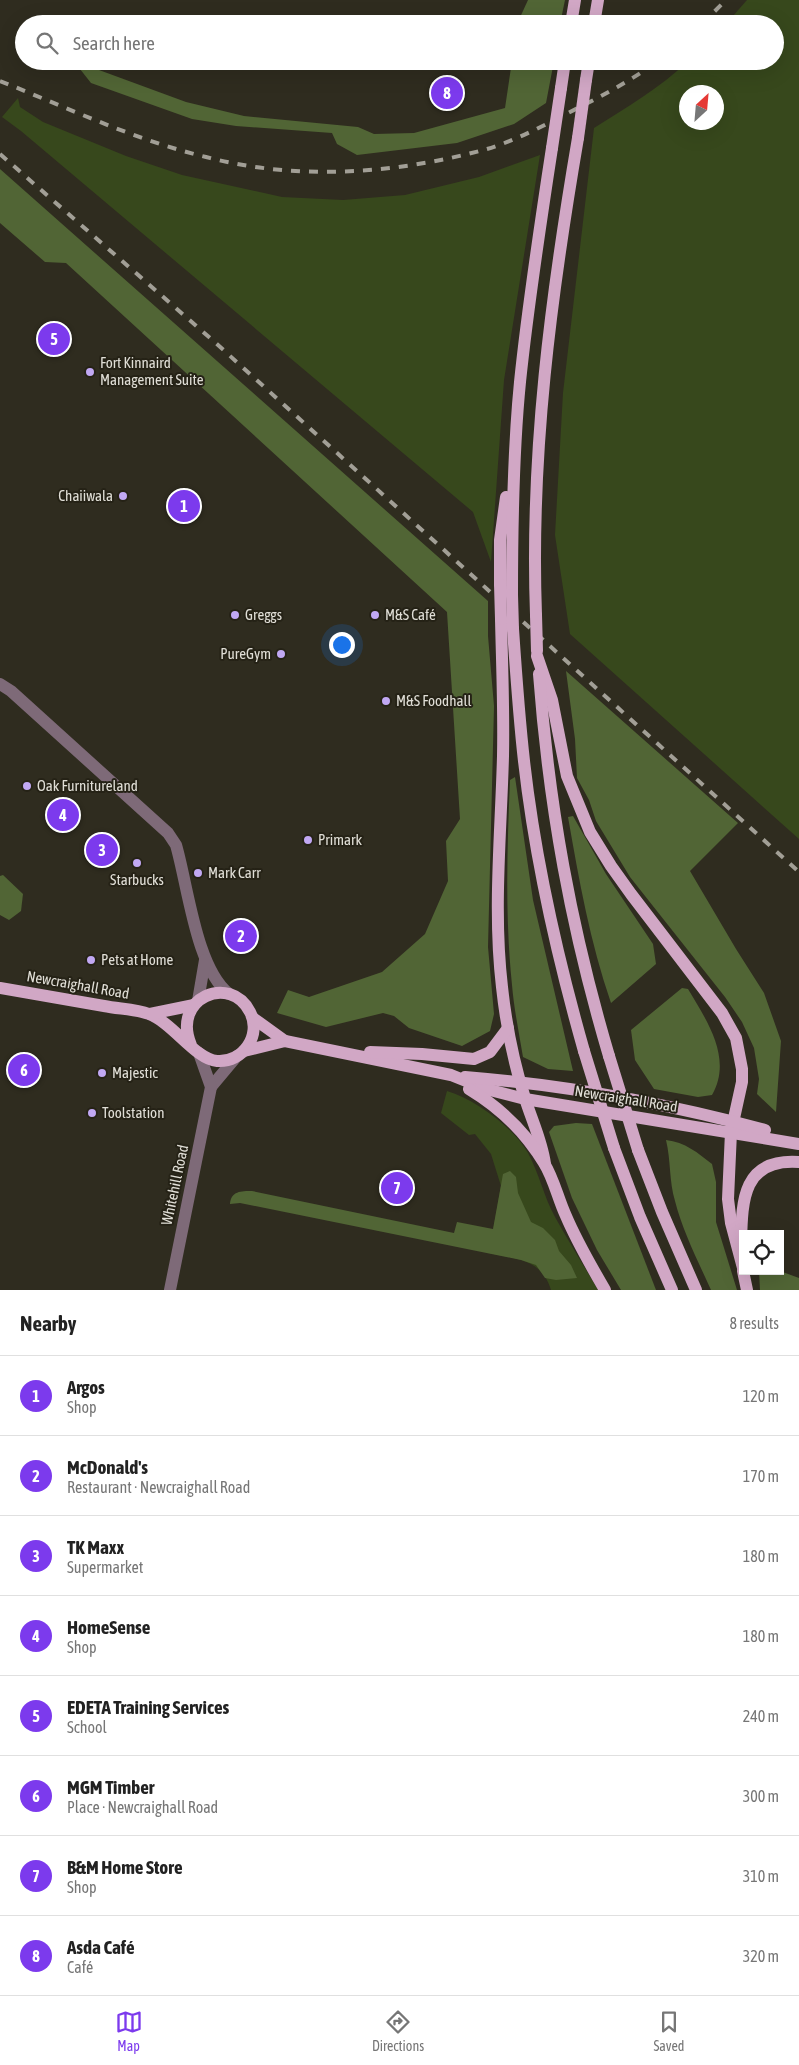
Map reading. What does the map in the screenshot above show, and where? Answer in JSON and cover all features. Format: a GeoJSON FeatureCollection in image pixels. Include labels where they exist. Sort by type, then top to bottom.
{"type":"FeatureCollection","features":[{"type":"Feature","properties":{"kind":"main road"},"geometry":{"type":"LineString","coordinates":[[572,15],[575,0]]}},
{"type":"Feature","properties":{"kind":"main road"},"geometry":{"type":"LineString","coordinates":[[596,15],[598,0]]}},
{"type":"Feature","properties":{"kind":"main road"},"geometry":{"type":"LineString","coordinates":[[564,70],[529,306],[515,453],[512,595],[524,761],[534,833],[553,932],[584,1051],[614,1148],[640,1217],[672,1290]]}},
{"type":"Feature","properties":{"kind":"main road"},"geometry":{"type":"LineString","coordinates":[[588,70],[555,281],[537,454],[535,510],[537,654],[549,781],[561,860],[581,955],[638,1150],[662,1212],[696,1290]]}},
{"type":"Feature","properties":{"kind":"main road"},"geometry":{"type":"LineString","coordinates":[[515,453],[500,540],[503,754],[498,934],[502,987],[508,1028],[520,1082],[543,1148],[545,1164]]}},
{"type":"Feature","properties":{"kind":"main road"},"geometry":{"type":"LineString","coordinates":[[537,654],[552,700],[567,776],[590,832],[621,880],[722,1013],[736,1038],[741,1063],[742,1082],[732,1127],[728,1199],[731,1223],[739,1254]]}},
{"type":"Feature","properties":{"kind":"main road","name":"Newcraighall Road"},"geometry":{"type":"LineString","coordinates":[[0,988],[150,1014],[196,1003],[207,996],[218,993],[229,994],[246,1006],[253,1018],[284,1041],[426,1070],[525,1099],[732,1127],[799,1140]]}},
{"type":"Feature","properties":{"kind":"main road"},"geometry":{"type":"LineString","coordinates":[[195,1049],[187,1035],[186,1025],[188,1014],[196,1003]]}},
{"type":"Feature","properties":{"kind":"main road","name":"Newcraighall Road"},"geometry":{"type":"LineString","coordinates":[[150,1014],[181,1035],[207,1058],[217,1061],[228,1060],[241,1054],[284,1041]]}},
{"type":"Feature","properties":{"kind":"main road"},"geometry":{"type":"LineString","coordinates":[[241,1054],[253,1036],[253,1018]]}},
{"type":"Feature","properties":{"kind":"main road"},"geometry":{"type":"LineString","coordinates":[[338,1051],[422,1054],[474,1059],[490,1052],[508,1028]]}},
{"type":"Feature","properties":{"kind":"main road"},"geometry":{"type":"LineString","coordinates":[[426,1070],[462,1085],[485,1098],[525,1136],[545,1164],[577,1239],[605,1290]]}},
{"type":"Feature","properties":{"kind":"main road","name":"Newcraighall Road"},"geometry":{"type":"LineString","coordinates":[[450,1076],[520,1082],[595,1094],[799,1144]]}},
{"type":"Feature","properties":{"kind":"main road"},"geometry":{"type":"LineString","coordinates":[[742,1230],[742,1208],[751,1182],[756,1174],[768,1165],[778,1162],[799,1162]]}},
{"type":"Feature","properties":{"kind":"main road"},"geometry":{"type":"LineString","coordinates":[[744,1275],[747,1290]]}},
{"type":"Feature","properties":{"kind":"street"},"geometry":{"type":"LineString","coordinates":[[0,684],[11,691],[168,833],[176,845],[205,960],[217,982],[229,994]]}},
{"type":"Feature","properties":{"kind":"street"},"geometry":{"type":"LineString","coordinates":[[196,1003],[205,960]]}},
{"type":"Feature","properties":{"kind":"street"},"geometry":{"type":"LineString","coordinates":[[195,1049],[211,1087]]}},
{"type":"Feature","properties":{"kind":"street","name":"Whitehill Road"},"geometry":{"type":"LineString","coordinates":[[170,1290],[211,1087],[241,1054]]}},
{"type":"Feature","properties":{"kind":"green space"},"geometry":{"type":"Polygon","coordinates":[[[528,0],[565,0],[562,15],[521,15],[528,0]]]}},
{"type":"Feature","properties":{"kind":"green space"},"geometry":{"type":"Polygon","coordinates":[[[747,0],[799,0],[799,839],[570,634],[555,535],[563,393],[594,128],[655,89],[678,70],[784,70],[784,15],[734,15],[747,0]]]}},
{"type":"Feature","properties":{"kind":"green space"},"geometry":{"type":"Polygon","coordinates":[[[81,70],[99,70],[186,102],[244,116],[358,127],[374,134],[414,133],[505,108],[511,70],[552,70],[546,103],[514,124],[457,143],[357,155],[337,144],[332,133],[236,126],[192,119],[91,83],[81,70]]]}},
{"type":"Feature","properties":{"kind":"green space"},"geometry":{"type":"Polygon","coordinates":[[[18,98],[20,107],[43,122],[126,156],[182,175],[282,197],[343,200],[405,195],[479,177],[540,155],[504,380],[491,562],[473,512],[2,117],[18,98]]]}},
{"type":"Feature","properties":{"kind":"green space"},"geometry":{"type":"Polygon","coordinates":[[[0,169],[488,601],[488,636],[494,706],[488,947],[494,1014],[490,1031],[462,1046],[409,1028],[394,1016],[383,1013],[326,1027],[277,1013],[288,990],[309,997],[382,972],[425,934],[448,881],[446,841],[460,819],[447,612],[66,263],[45,262],[0,223],[0,169]]]}},
{"type":"Feature","properties":{"kind":"green space"},"geometry":{"type":"Polygon","coordinates":[[[566,671],[738,823],[690,871],[764,993],[781,1041],[776,1112],[757,1094],[759,1079],[754,1048],[742,1022],[725,997],[630,877],[596,821],[589,800],[577,778],[575,739],[566,671]]]}},
{"type":"Feature","properties":{"kind":"green space"},"geometry":{"type":"Polygon","coordinates":[[[515,777],[533,900],[573,1071],[548,1069],[523,1057],[513,994],[508,908],[507,857],[510,780],[515,777]]]}},
{"type":"Feature","properties":{"kind":"green space"},"geometry":{"type":"Polygon","coordinates":[[[573,816],[606,874],[653,944],[656,964],[611,1003],[591,934],[581,887],[568,817],[573,816]]]}},
{"type":"Feature","properties":{"kind":"green space"},"geometry":{"type":"Polygon","coordinates":[[[3,875],[23,894],[21,911],[9,920],[0,915],[0,876],[3,875]]]}},
{"type":"Feature","properties":{"kind":"green space"},"geometry":{"type":"Polygon","coordinates":[[[682,988],[688,989],[703,1014],[719,1054],[718,1081],[712,1095],[698,1097],[654,1089],[635,1060],[631,1030],[682,988]]]}},
{"type":"Feature","properties":{"kind":"green space"},"geometry":{"type":"Polygon","coordinates":[[[447,1091],[470,1101],[493,1116],[521,1143],[532,1161],[555,1217],[598,1290],[551,1290],[547,1280],[535,1266],[518,1259],[489,1253],[501,1186],[491,1154],[475,1134],[469,1135],[441,1113],[447,1091]]]}},
{"type":"Feature","properties":{"kind":"green space"},"geometry":{"type":"Polygon","coordinates":[[[576,1123],[592,1124],[656,1290],[621,1290],[597,1250],[572,1198],[549,1132],[554,1126],[576,1123]]]}},
{"type":"Feature","properties":{"kind":"green space"},"geometry":{"type":"Polygon","coordinates":[[[666,1140],[685,1146],[712,1164],[716,1182],[716,1222],[737,1290],[711,1290],[678,1213],[673,1193],[666,1140]]]}},
{"type":"Feature","properties":{"kind":"green space"},"geometry":{"type":"Polygon","coordinates":[[[510,1171],[516,1177],[518,1193],[531,1222],[543,1228],[555,1240],[559,1251],[571,1265],[577,1278],[556,1280],[545,1278],[536,1265],[521,1260],[240,1203],[230,1204],[234,1194],[252,1191],[454,1233],[457,1222],[493,1229],[503,1174],[510,1171]]]}},
{"type":"Feature","properties":{"kind":"green space"},"geometry":{"type":"Polygon","coordinates":[[[784,1272],[799,1278],[799,1290],[760,1290],[759,1275],[784,1275],[784,1272]]]}},
{"type":"Feature","properties":{"kind":"railway"},"geometry":{"type":"LineString","coordinates":[[711,15],[726,0]]}},
{"type":"Feature","properties":{"kind":"railway"},"geometry":{"type":"LineString","coordinates":[[0,81],[128,133],[180,150],[240,165],[311,172],[382,169],[418,164],[453,158],[497,146],[590,102],[645,70]]}},
{"type":"Feature","properties":{"kind":"railway"},"geometry":{"type":"LineString","coordinates":[[0,154],[218,345],[799,872]]}},
{"type":"Feature","properties":{"kind":"place","name":"Asda Café"},"geometry":{"type":"Point","coordinates":[447,93]}},
{"type":"Feature","properties":{"kind":"place","name":"EDETA Training Services"},"geometry":{"type":"Point","coordinates":[54,339]}},
{"type":"Feature","properties":{"kind":"place","name":"Fort Kinnaird Management Suite"},"geometry":{"type":"Point","coordinates":[90,372]}},
{"type":"Feature","properties":{"kind":"place","name":"Chaiiwala"},"geometry":{"type":"Point","coordinates":[123,496]}},
{"type":"Feature","properties":{"kind":"place","name":"Argos"},"geometry":{"type":"Point","coordinates":[184,506]}},
{"type":"Feature","properties":{"kind":"place","name":"Greggs"},"geometry":{"type":"Point","coordinates":[235,615]}},
{"type":"Feature","properties":{"kind":"place","name":"M&S Café"},"geometry":{"type":"Point","coordinates":[375,615]}},
{"type":"Feature","properties":{"kind":"place","name":"PureGym"},"geometry":{"type":"Point","coordinates":[281,654]}},
{"type":"Feature","properties":{"kind":"place","name":"M&S Foodhall"},"geometry":{"type":"Point","coordinates":[386,701]}},
{"type":"Feature","properties":{"kind":"place","name":"Oak Furnitureland"},"geometry":{"type":"Point","coordinates":[27,786]}},
{"type":"Feature","properties":{"kind":"place","name":"HomeSense"},"geometry":{"type":"Point","coordinates":[63,815]}},
{"type":"Feature","properties":{"kind":"place","name":"Primark"},"geometry":{"type":"Point","coordinates":[308,840]}},
{"type":"Feature","properties":{"kind":"place","name":"TK Maxx"},"geometry":{"type":"Point","coordinates":[102,850]}},
{"type":"Feature","properties":{"kind":"place","name":"Starbucks"},"geometry":{"type":"Point","coordinates":[137,863]}},
{"type":"Feature","properties":{"kind":"place","name":"Mark Carr"},"geometry":{"type":"Point","coordinates":[198,873]}},
{"type":"Feature","properties":{"kind":"place","name":"McDonald's"},"geometry":{"type":"Point","coordinates":[241,936]}},
{"type":"Feature","properties":{"kind":"place","name":"Pets at Home"},"geometry":{"type":"Point","coordinates":[91,960]}},
{"type":"Feature","properties":{"kind":"place","name":"MGM Timber"},"geometry":{"type":"Point","coordinates":[24,1070]}},
{"type":"Feature","properties":{"kind":"place","name":"Majestic"},"geometry":{"type":"Point","coordinates":[102,1073]}},
{"type":"Feature","properties":{"kind":"place","name":"Toolstation"},"geometry":{"type":"Point","coordinates":[92,1113]}},
{"type":"Feature","properties":{"kind":"place","name":"B&M Home Store"},"geometry":{"type":"Point","coordinates":[397,1188]}}]}
